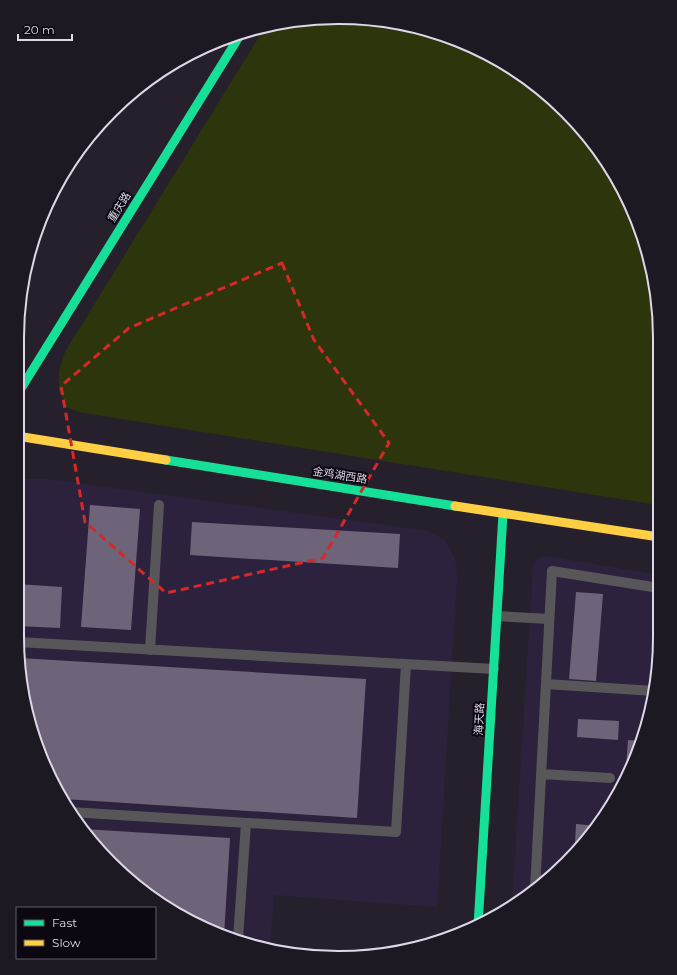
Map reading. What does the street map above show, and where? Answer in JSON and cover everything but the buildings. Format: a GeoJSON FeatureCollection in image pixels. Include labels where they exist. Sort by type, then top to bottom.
{"type":"FeatureCollection","features":[{"type":"Feature","properties":{"kind":"street","name":"重庆路"},"geometry":{"type":"LineString","coordinates":[[24,384],[236,41]]}},
{"type":"Feature","properties":{"kind":"street","name":"金鸡湖西路"},"geometry":{"type":"LineString","coordinates":[[24,437],[503,514],[653,536]]}},
{"type":"Feature","properties":{"kind":"street","name":"海天路"},"geometry":{"type":"LineString","coordinates":[[478,919],[503,514]]}},
{"type":"Feature","properties":{"kind":"lane"},"geometry":{"type":"LineString","coordinates":[[150,650],[159,505]]}},
{"type":"Feature","properties":{"kind":"lane"},"geometry":{"type":"LineString","coordinates":[[535,882],[552,571],[653,587]]}},
{"type":"Feature","properties":{"kind":"lane"},"geometry":{"type":"LineString","coordinates":[[497,616],[550,619]]}},
{"type":"Feature","properties":{"kind":"lane"},"geometry":{"type":"LineString","coordinates":[[24,642],[494,669]]}},
{"type":"Feature","properties":{"kind":"lane"},"geometry":{"type":"LineString","coordinates":[[78,812],[396,832],[406,664]]}},
{"type":"Feature","properties":{"kind":"lane"},"geometry":{"type":"LineString","coordinates":[[546,684],[648,692]]}},
{"type":"Feature","properties":{"kind":"lane"},"geometry":{"type":"LineString","coordinates":[[541,774],[610,778]]}},
{"type":"Feature","properties":{"kind":"lane"},"geometry":{"type":"LineString","coordinates":[[238,934],[246,822]]}},
{"type":"Feature","properties":{"kind":"highlighted area"},"geometry":{"type":"Polygon","coordinates":[[[282,263],[314,340],[389,443],[323,558],[166,593],[85,522],[61,386],[129,328],[282,263]]]}},
{"type":"Feature","properties":{"kind":"shaded area"},"geometry":{"type":"Polygon","coordinates":[[[24,479],[47,479],[429,531],[444,539],[455,559],[457,577],[437,907],[274,895],[270,943],[237,934],[199,919],[181,909],[147,886],[116,859],[89,828],[66,794],[56,776],[41,738],[30,698],[27,678],[24,636],[24,479]]]}},
{"type":"Feature","properties":{"kind":"shaded area"},"geometry":{"type":"Polygon","coordinates":[[[546,556],[653,574],[652,657],[647,698],[642,718],[629,757],[611,794],[588,828],[561,859],[530,886],[512,898],[533,567],[537,559],[546,556]]]}},
{"type":"Feature","properties":{"kind":"green space"},"geometry":{"type":"Polygon","coordinates":[[[338,24],[380,27],[420,35],[478,56],[513,77],[546,102],[575,131],[588,147],[611,181],[621,199],[642,257],[650,297],[653,338],[653,504],[84,413],[67,408],[59,391],[59,371],[65,352],[261,34],[297,27],[338,24]]]}},
{"type":"Feature","properties":{"kind":"traffic: fast"},"geometry":{"type":"LineString","coordinates":[[24,384],[236,41]]}},
{"type":"Feature","properties":{"kind":"traffic: fast"},"geometry":{"type":"LineString","coordinates":[[166,460],[455,506]]}},
{"type":"Feature","properties":{"kind":"traffic: fast"},"geometry":{"type":"LineString","coordinates":[[478,919],[503,514]]}},
{"type":"Feature","properties":{"kind":"traffic: slow"},"geometry":{"type":"LineString","coordinates":[[24,437],[166,460]]}},
{"type":"Feature","properties":{"kind":"traffic: slow"},"geometry":{"type":"LineString","coordinates":[[455,506],[653,536]]}}]}
